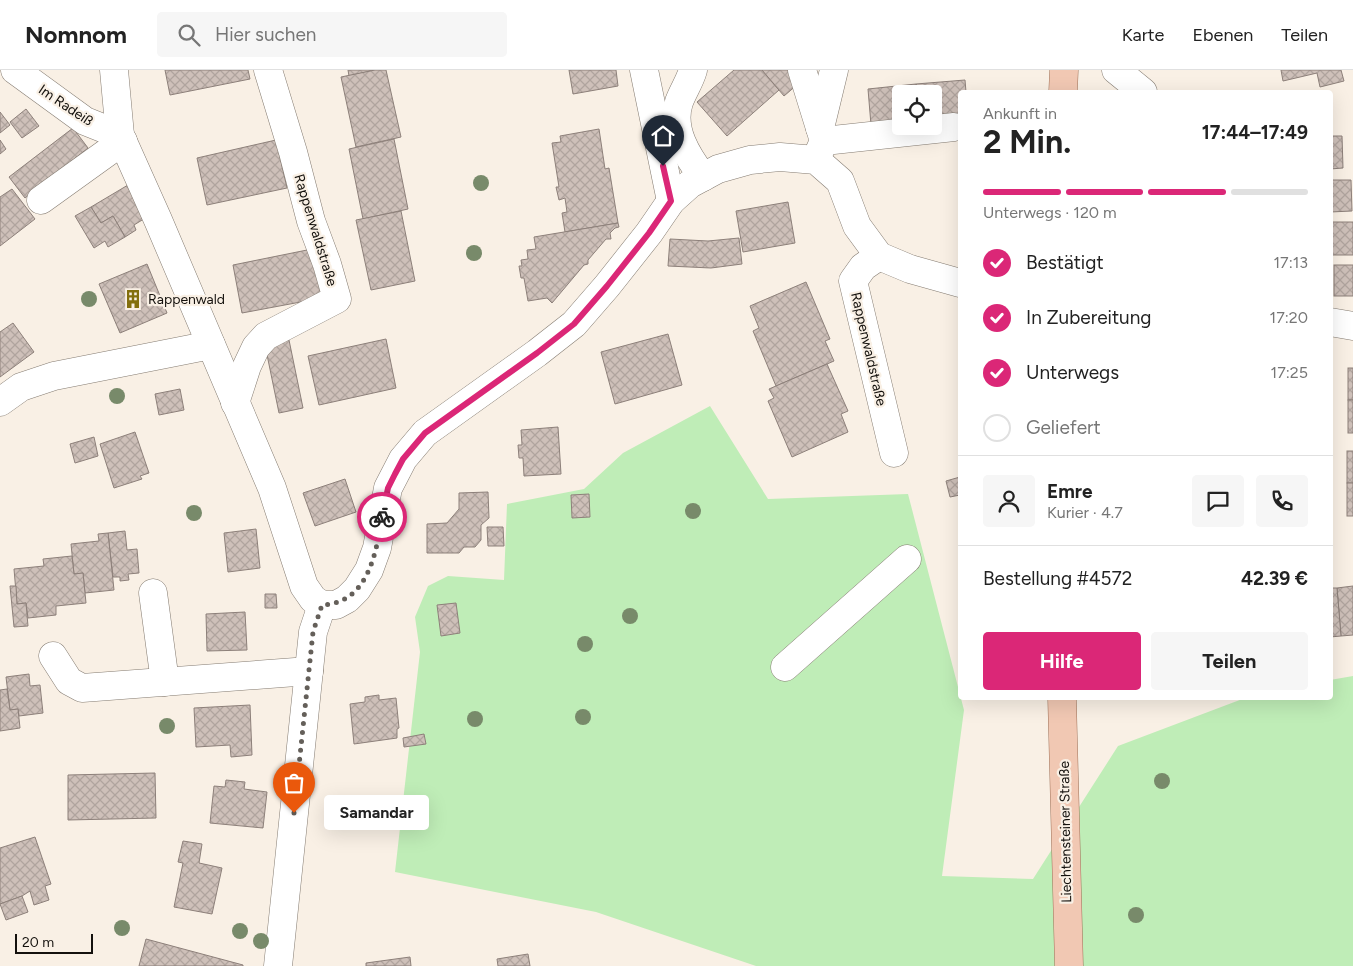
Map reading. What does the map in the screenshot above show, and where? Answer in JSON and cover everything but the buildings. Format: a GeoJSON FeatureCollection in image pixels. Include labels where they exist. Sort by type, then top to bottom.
{"type":"FeatureCollection","features":[{"type":"Feature","properties":{"kind":"main road"},"geometry":{"type":"LineString","coordinates":[[1064,70],[1064,90]]}},
{"type":"Feature","properties":{"kind":"main road","name":"Liechtensteiner Straße"},"geometry":{"type":"LineString","coordinates":[[1062,700],[1068,966]]}},
{"type":"Feature","properties":{"kind":"street","name":"Im Radeiß"},"geometry":{"type":"LineString","coordinates":[[16,70],[85,121],[122,138]]}},
{"type":"Feature","properties":{"kind":"street"},"geometry":{"type":"LineString","coordinates":[[114,70],[122,138],[272,488],[304,586],[313,599],[322,605],[336,605],[347,599],[357,590],[369,570],[377,548],[388,488],[403,459],[425,433],[537,353],[574,324],[649,233],[671,201],[690,184],[718,169],[750,160],[780,157],[820,143],[954,127]]}},
{"type":"Feature","properties":{"kind":"street","name":"Rappenwaldstraße"},"geometry":{"type":"LineString","coordinates":[[235,403],[247,366],[256,347],[266,336],[337,299],[327,264],[311,221],[293,152],[268,70]]}},
{"type":"Feature","properties":{"kind":"street"},"geometry":{"type":"LineString","coordinates":[[644,70],[671,201]]}},
{"type":"Feature","properties":{"kind":"street"},"geometry":{"type":"LineString","coordinates":[[693,70],[678,103],[676,122],[680,140],[692,163],[703,177]]}},
{"type":"Feature","properties":{"kind":"street"},"geometry":{"type":"LineString","coordinates":[[802,70],[820,143],[840,181],[857,226],[878,256],[910,269],[958,282]]}},
{"type":"Feature","properties":{"kind":"street"},"geometry":{"type":"LineString","coordinates":[[820,143],[834,70]]}},
{"type":"Feature","properties":{"kind":"street"},"geometry":{"type":"LineString","coordinates":[[1116,70],[1141,90]]}},
{"type":"Feature","properties":{"kind":"street"},"geometry":{"type":"LineString","coordinates":[[41,200],[122,138]]}},
{"type":"Feature","properties":{"kind":"street","name":"Rappenwaldstraße"},"geometry":{"type":"LineString","coordinates":[[878,256],[863,267],[853,281],[894,453]]}},
{"type":"Feature","properties":{"kind":"street"},"geometry":{"type":"LineString","coordinates":[[1333,323],[1353,326]]}},
{"type":"Feature","properties":{"kind":"street"},"geometry":{"type":"LineString","coordinates":[[0,402],[21,387],[54,376],[211,345]]}},
{"type":"Feature","properties":{"kind":"street"},"geometry":{"type":"LineString","coordinates":[[784,667],[907,559]]}},
{"type":"Feature","properties":{"kind":"street"},"geometry":{"type":"LineString","coordinates":[[152,594],[165,682]]}},
{"type":"Feature","properties":{"kind":"street"},"geometry":{"type":"LineString","coordinates":[[278,966],[313,632],[322,605]]}},
{"type":"Feature","properties":{"kind":"street"},"geometry":{"type":"LineString","coordinates":[[53,656],[69,681],[82,688],[309,671]]}},
{"type":"Feature","properties":{"kind":"green space"},"geometry":{"type":"Polygon","coordinates":[[[710,406],[768,499],[908,494],[958,687],[958,700],[961,700],[964,710],[942,876],[1033,879],[1118,746],[1240,700],[1333,700],[1333,679],[1353,676],[1353,966],[756,966],[596,912],[395,872],[420,652],[415,617],[428,586],[448,576],[504,580],[507,504],[584,489],[623,453],[710,406]]]}},
{"type":"Feature","properties":{"kind":"way so far"},"geometry":{"type":"LineString","coordinates":[[294,813],[313,632],[322,605],[336,605],[347,599],[357,590],[369,570],[377,548],[382,517]]}},
{"type":"Feature","properties":{"kind":"place","name":"Rappenwald"},"geometry":{"type":"Point","coordinates":[133,299]}},
{"type":"Feature","properties":{"kind":"place","name":"Samandar"},"geometry":{"type":"Point","coordinates":[294,813]}},
{"type":"Feature","properties":{"kind":"route"},"geometry":{"type":"LineString","coordinates":[[382,517],[388,488],[395,474],[403,459],[425,433],[537,353],[574,324],[607,286],[649,233],[671,201],[663,166]]}}]}
